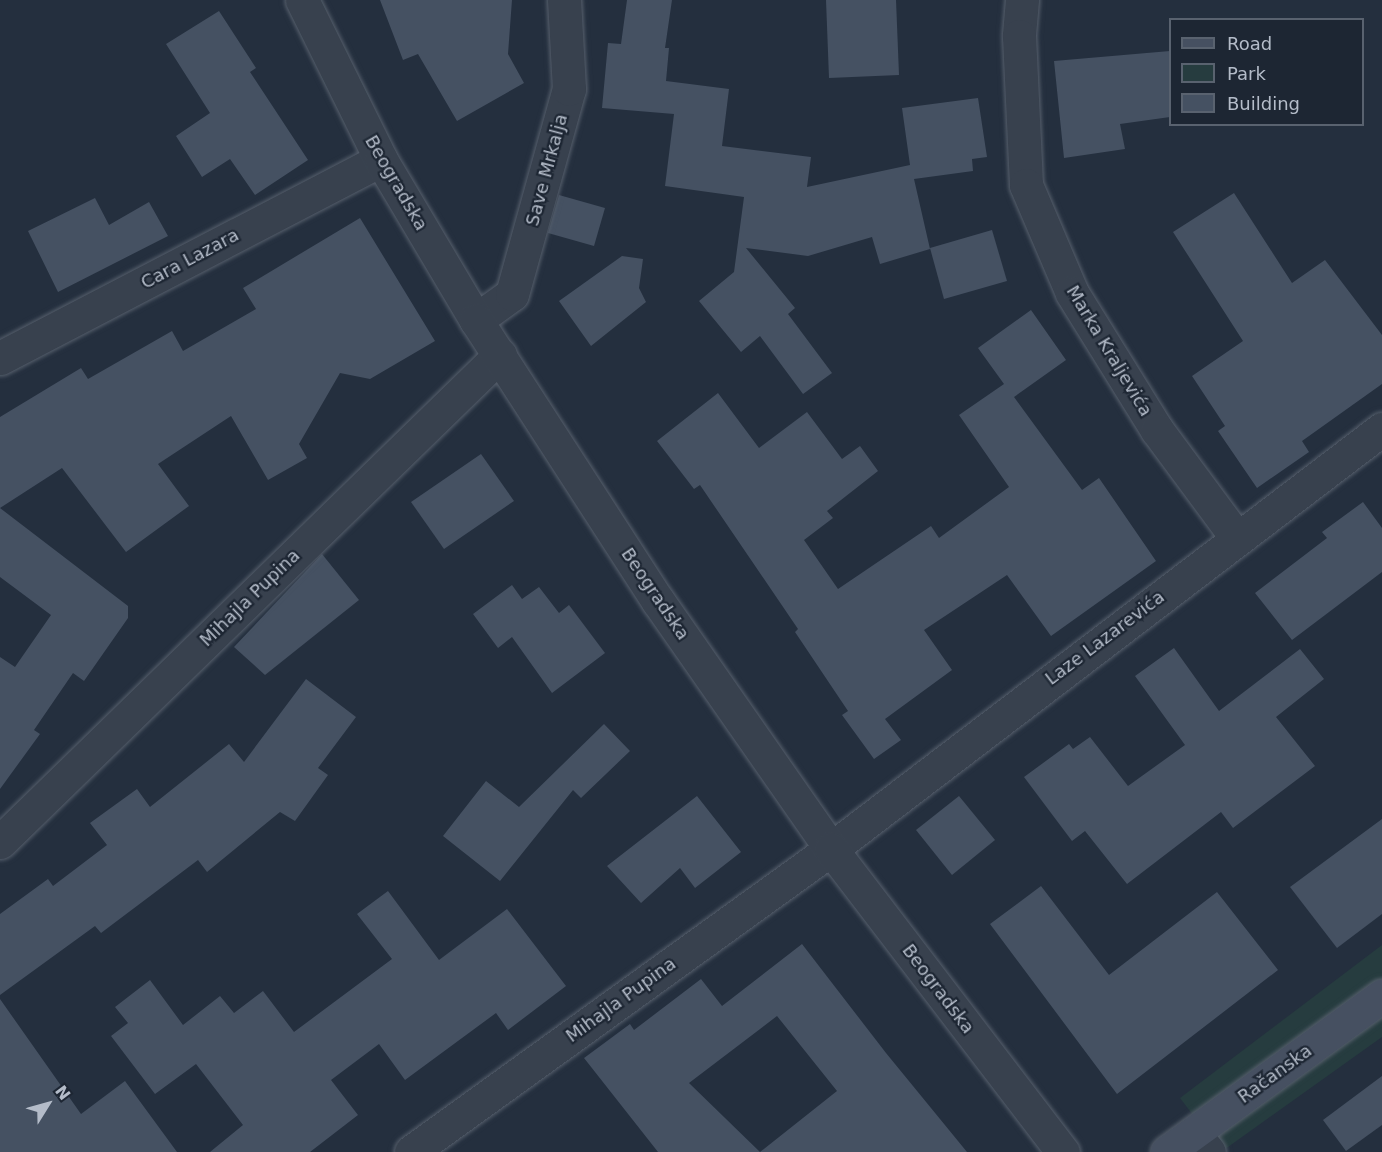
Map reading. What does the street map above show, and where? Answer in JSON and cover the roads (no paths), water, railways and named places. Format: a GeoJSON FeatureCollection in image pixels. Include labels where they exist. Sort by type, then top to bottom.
{"type":"FeatureCollection","features":[{"type":"Feature","properties":{"kind":"main road","name":"Račanska"},"geometry":{"type":"LineString","coordinates":[[1167,1152],[1202,1142],[1382,996]]}},
{"type":"Feature","properties":{"kind":"street","name":"Beogradska"},"geometry":{"type":"LineString","coordinates":[[302,0],[381,160],[476,320],[658,602],[831,849],[1063,1152]]}},
{"type":"Feature","properties":{"kind":"street","name":"Save Mrkalja"},"geometry":{"type":"LineString","coordinates":[[476,320],[512,294],[569,89],[564,0]]}},
{"type":"Feature","properties":{"kind":"street","name":"Marka Kraljevića"},"geometry":{"type":"LineString","coordinates":[[1022,0],[1019,36],[1026,185],[1072,293],[1157,430],[1237,538]]}},
{"type":"Feature","properties":{"kind":"street","name":"Cara Lazara"},"geometry":{"type":"LineString","coordinates":[[0,358],[381,160]]}},
{"type":"Feature","properties":{"kind":"street","name":"Mihajla Pupina"},"geometry":{"type":"LineString","coordinates":[[1,839],[500,355]]}},
{"type":"Feature","properties":{"kind":"street","name":"Laze Lazarevića"},"geometry":{"type":"LineString","coordinates":[[831,849],[1382,429]]}},
{"type":"Feature","properties":{"kind":"street","name":"Mihajla Pupina"},"geometry":{"type":"LineString","coordinates":[[411,1152],[831,849]]}}]}
